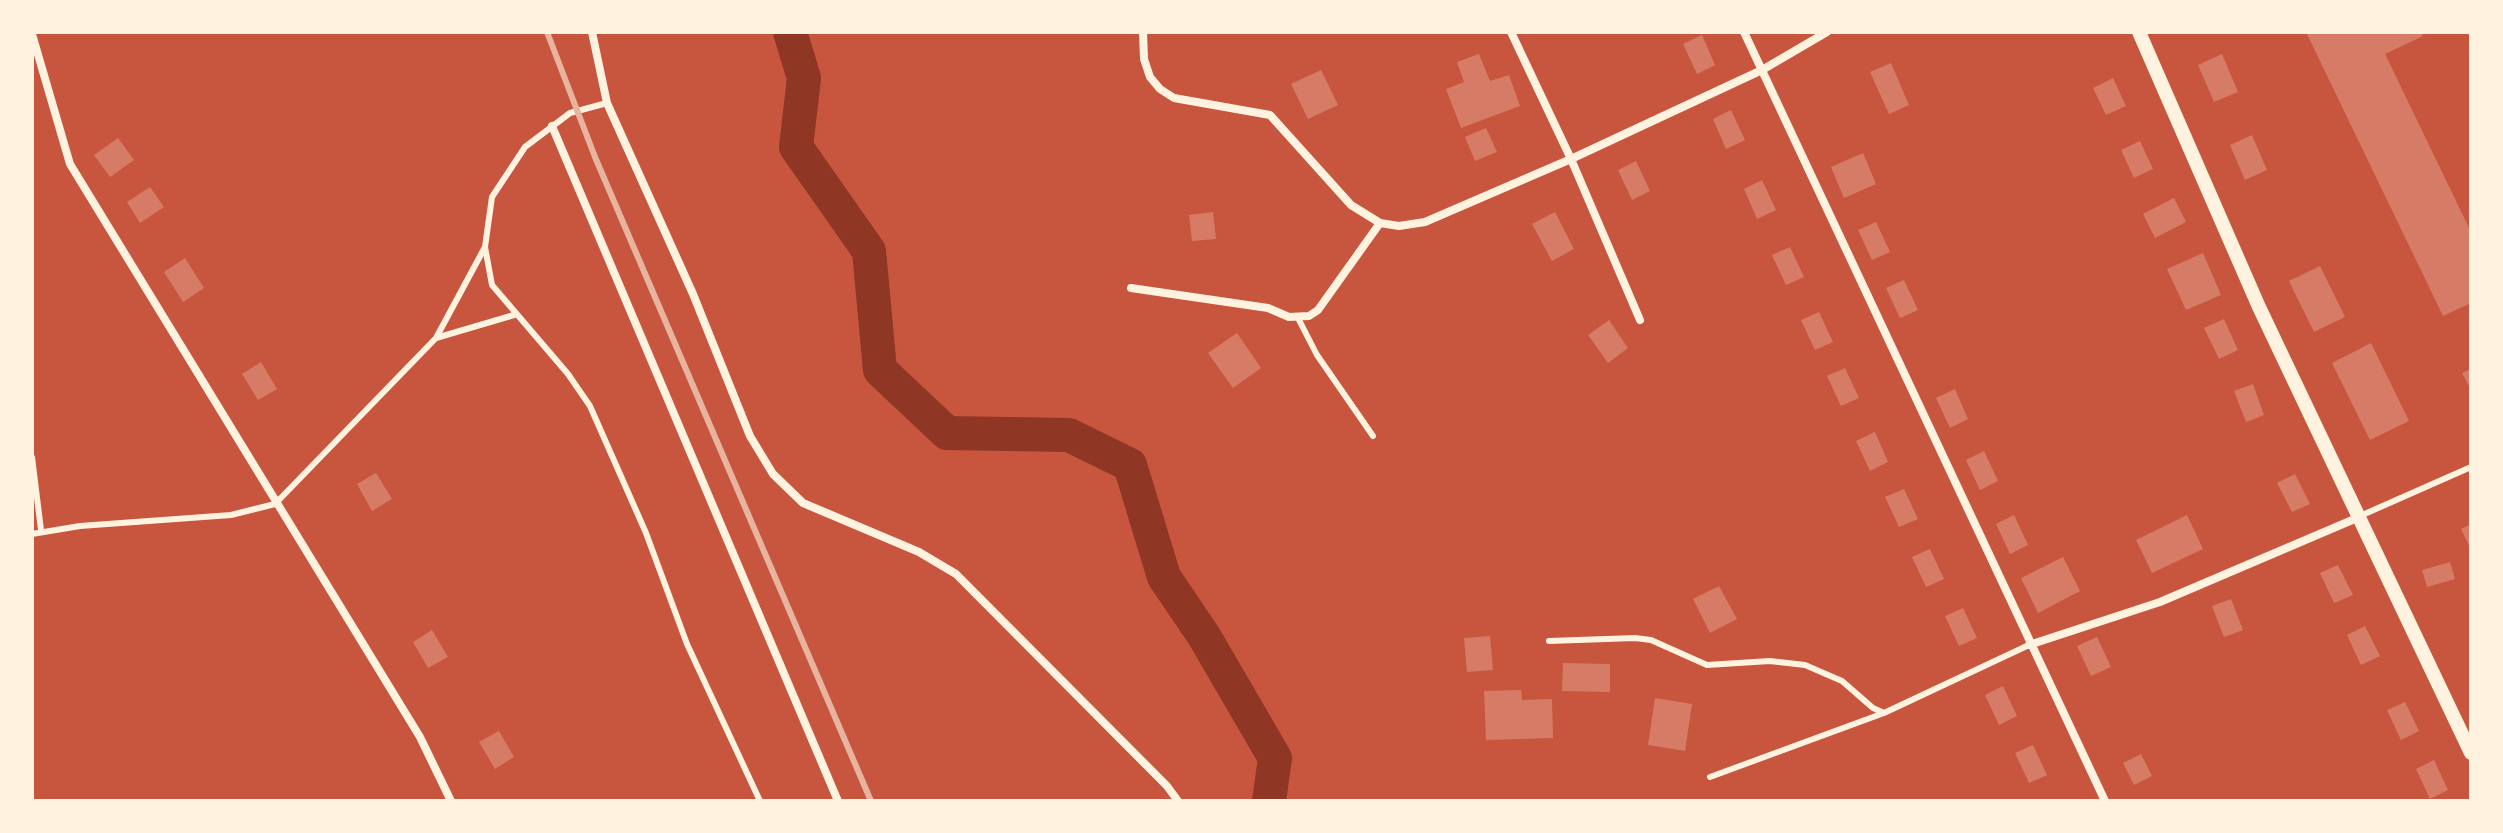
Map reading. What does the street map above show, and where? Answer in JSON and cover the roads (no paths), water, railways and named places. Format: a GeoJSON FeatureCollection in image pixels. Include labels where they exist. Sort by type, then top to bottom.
{"type":"FeatureCollection","features":[{"type":"Feature","properties":{"kind":"street"},"geometry":{"type":"LineString","coordinates":[[592,32],[607,103],[693,294],[750,436],[773,474],[803,503],[856,529],[919,552],[956,574],[1167,786],[1178,801]]}},
{"type":"Feature","properties":{"kind":"street"},"geometry":{"type":"LineString","coordinates":[[1143,32],[1144,59],[1150,77],[1160,89],[1174,98],[1270,115],[1351,205],[1380,223],[1399,226],[1425,222],[1571,159],[1762,70],[1827,32]]}},
{"type":"Feature","properties":{"kind":"street"},"geometry":{"type":"LineString","coordinates":[[1511,32],[1571,159],[1640,320]]}},
{"type":"Feature","properties":{"kind":"street"},"geometry":{"type":"LineString","coordinates":[[1744,32],[2029,645],[2105,801]]}},
{"type":"Feature","properties":{"kind":"street"},"geometry":{"type":"LineString","coordinates":[[2139,32],[2357,518],[2471,753]]}},
{"type":"Feature","properties":{"kind":"street"},"geometry":{"type":"LineString","coordinates":[[32,34],[70,164],[102,219],[127,252],[275,504],[420,737],[451,801]]}},
{"type":"Feature","properties":{"kind":"street"},"geometry":{"type":"LineString","coordinates":[[552,126],[838,801]]}},
{"type":"Feature","properties":{"kind":"street"},"geometry":{"type":"LineString","coordinates":[[1131,288],[1268,308],[1298,318],[1318,310],[1380,223]]}},
{"type":"Feature","properties":{"kind":"street"},"geometry":{"type":"LineString","coordinates":[[2029,645],[2160,602],[2357,518]]}},
{"type":"Feature","properties":{"kind":"lane"},"geometry":{"type":"LineString","coordinates":[[607,103],[570,113],[525,147],[492,197],[485,247],[492,285],[514,315],[568,374],[590,406],[646,533],[687,644],[760,801]]}},
{"type":"Feature","properties":{"kind":"lane"},"geometry":{"type":"LineString","coordinates":[[32,534],[41,530],[231,515],[275,504],[436,338],[485,247]]}},
{"type":"Feature","properties":{"kind":"lane"},"geometry":{"type":"LineString","coordinates":[[436,338],[514,315]]}},
{"type":"Feature","properties":{"kind":"lane"},"geometry":{"type":"LineString","coordinates":[[1298,318],[1317,355],[1373,436]]}},
{"type":"Feature","properties":{"kind":"lane"},"geometry":{"type":"LineString","coordinates":[[32,457],[41,530]]}},
{"type":"Feature","properties":{"kind":"lane"},"geometry":{"type":"LineString","coordinates":[[2357,518],[2471,467]]}},
{"type":"Feature","properties":{"kind":"lane"},"geometry":{"type":"LineString","coordinates":[[1549,641],[1635,638],[1651,640],[1707,665],[1770,661],[1805,665],[1842,681],[1873,708],[1884,713]]}},
{"type":"Feature","properties":{"kind":"lane"},"geometry":{"type":"LineString","coordinates":[[1710,777],[1884,713],[2029,645]]}},
{"type":"Feature","properties":{"kind":"waterway"},"geometry":{"type":"LineString","coordinates":[[790,32],[804,78],[796,147],[869,251],[880,370],[947,433],[1069,435],[1130,465],[1164,577],[1204,636],[1275,758],[1269,801]]}},
{"type":"Feature","properties":{"kind":"railway"},"geometry":{"type":"LineString","coordinates":[[547,32],[595,157],[871,801]]}}]}
